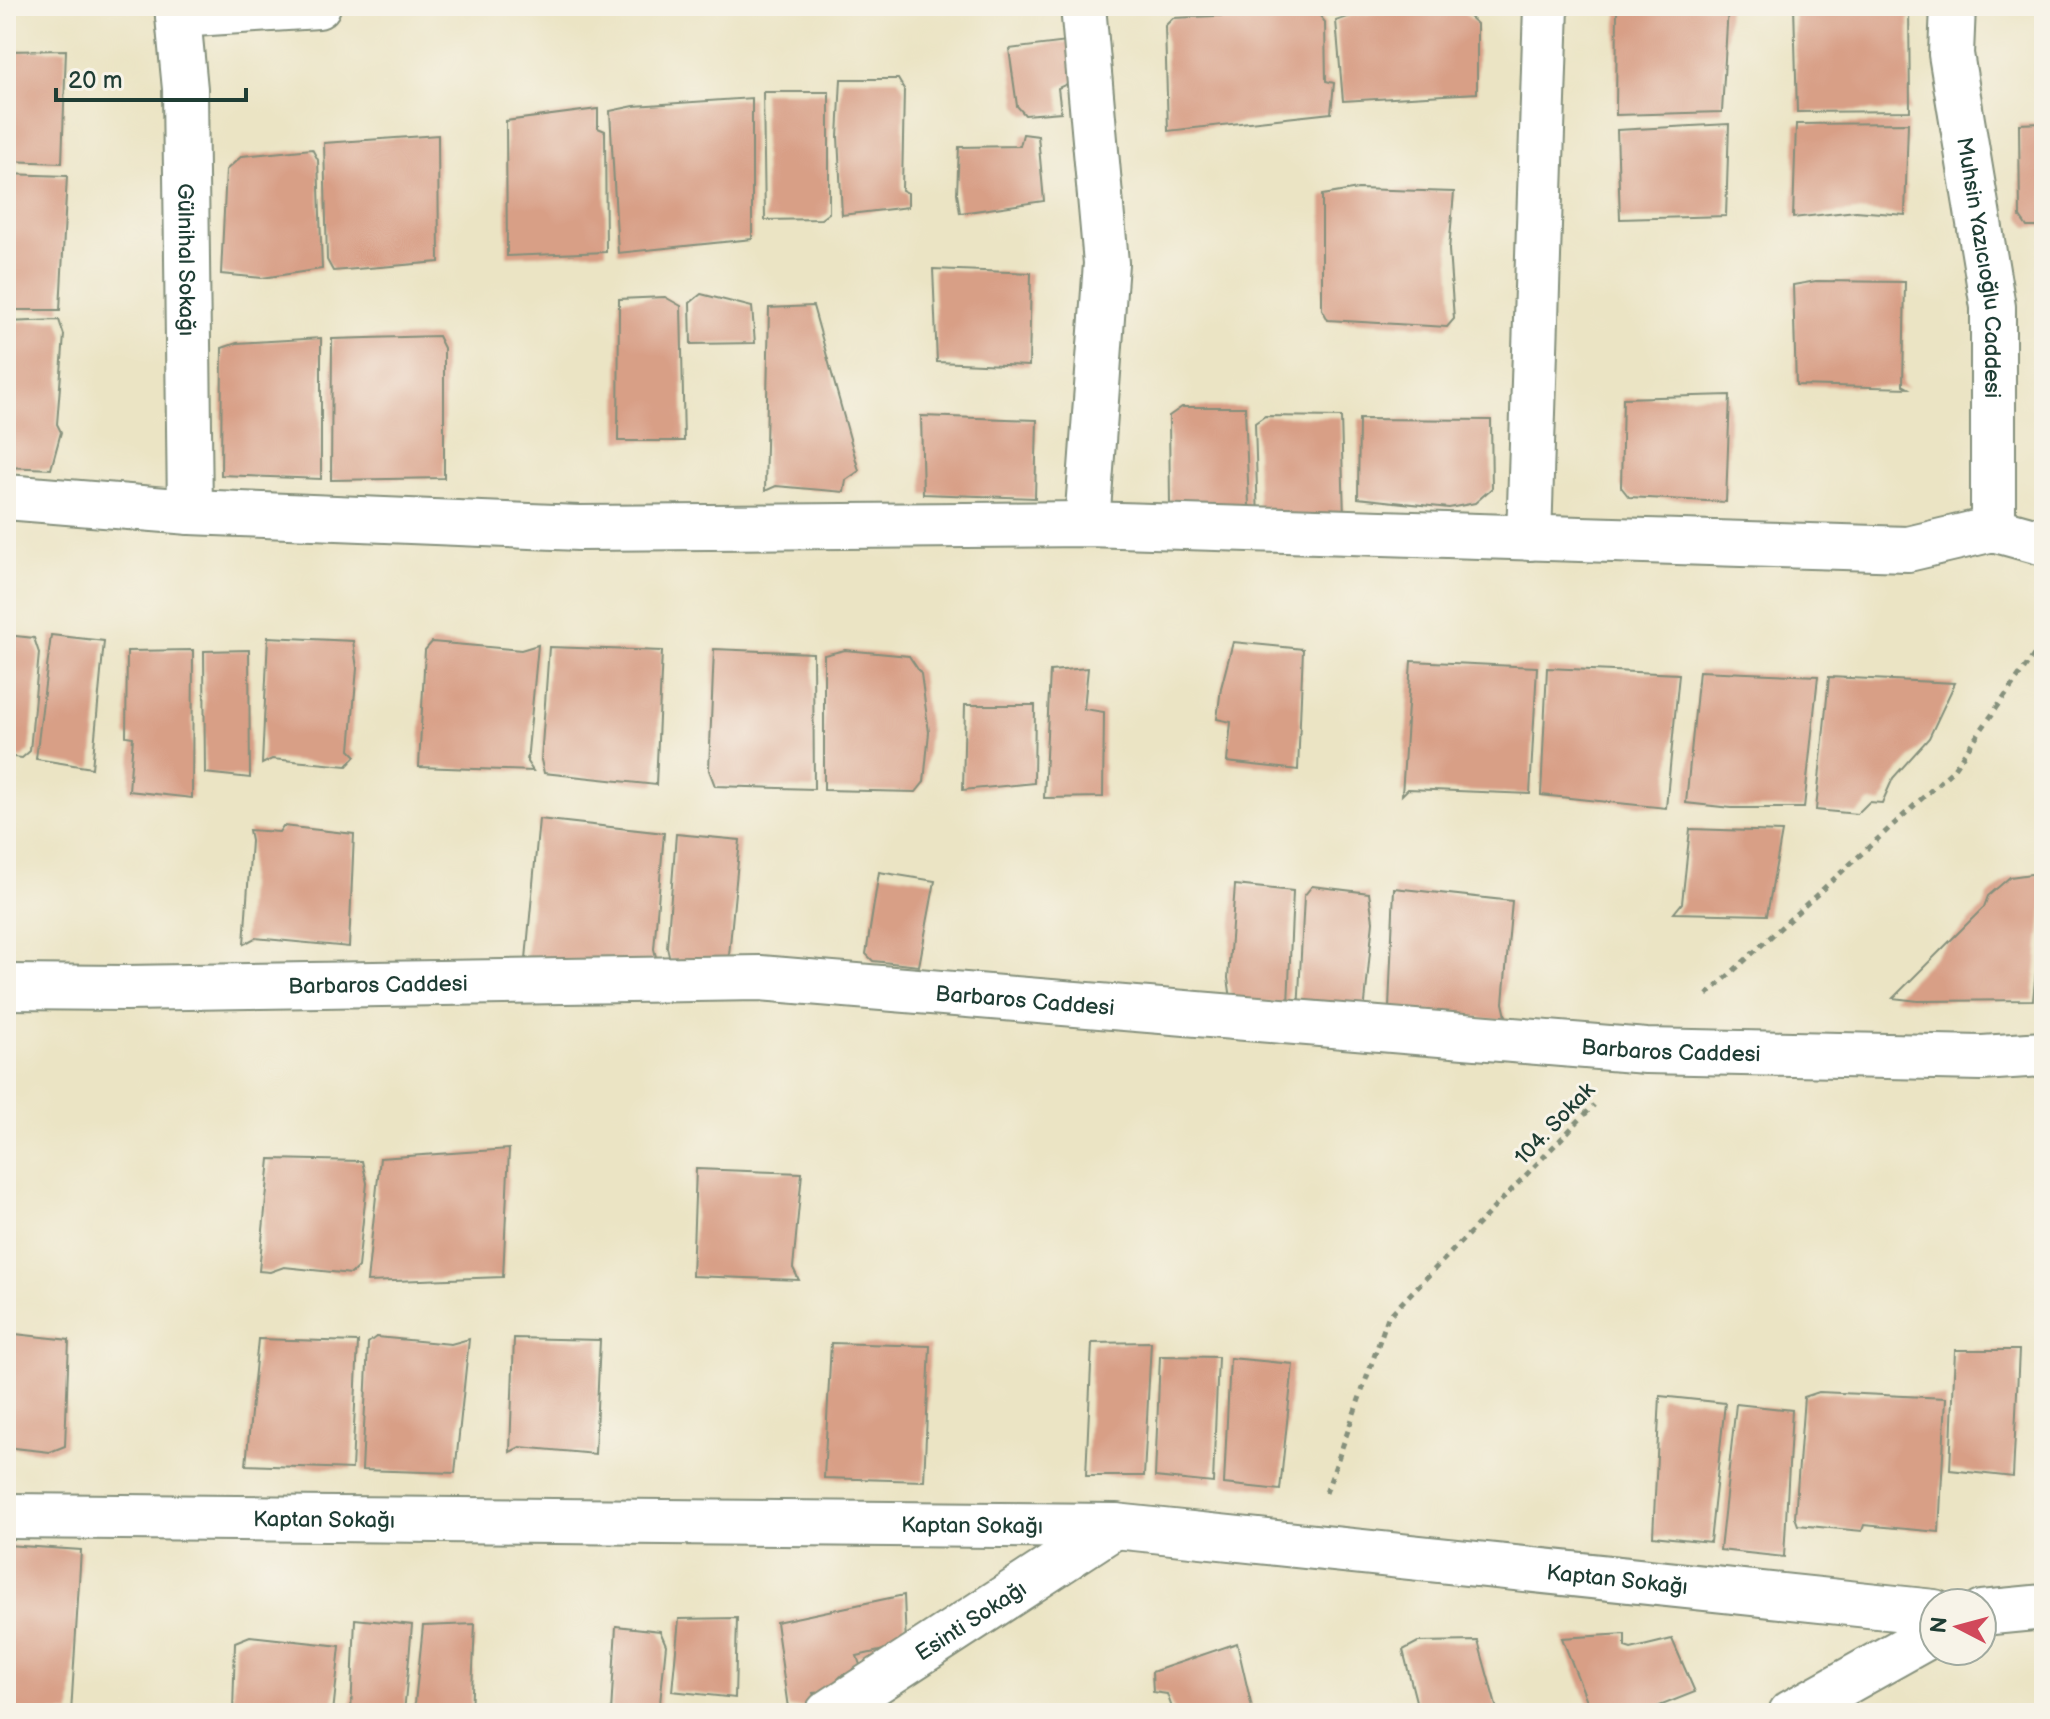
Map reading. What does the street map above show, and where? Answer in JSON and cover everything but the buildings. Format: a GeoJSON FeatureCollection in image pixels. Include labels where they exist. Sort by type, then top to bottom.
{"type":"FeatureCollection","features":[{"type":"Feature","properties":{"kind":"street"},"geometry":{"type":"LineString","coordinates":[[178,11],[318,6]]}},
{"type":"Feature","properties":{"kind":"street"},"geometry":{"type":"LineString","coordinates":[[1083,6],[1106,263],[1087,524]]}},
{"type":"Feature","properties":{"kind":"street"},"geometry":{"type":"LineString","coordinates":[[1529,538],[1546,6]]}},
{"type":"Feature","properties":{"kind":"street","name":"Muhsin Yazıcıoğlu Caddesi"},"geometry":{"type":"LineString","coordinates":[[1953,6],[1951,54],[1993,307],[1993,529]]}},
{"type":"Feature","properties":{"kind":"street","name":"Gülnihal Sokağı"},"geometry":{"type":"LineString","coordinates":[[178,11],[185,89],[190,512]]}},
{"type":"Feature","properties":{"kind":"street"},"geometry":{"type":"LineString","coordinates":[[6,497],[190,512],[579,528],[1087,524],[1908,549],[1993,529],[2044,543]]}},
{"type":"Feature","properties":{"kind":"street","name":"Barbaros Caddesi"},"geometry":{"type":"LineString","coordinates":[[6,987],[760,978],[1646,1051],[1982,1058],[2044,1054]]}},
{"type":"Feature","properties":{"kind":"street","name":"Kaptan Sokağı"},"geometry":{"type":"LineString","coordinates":[[6,1516],[1115,1526],[1918,1610]]}},
{"type":"Feature","properties":{"kind":"street","name":"Esinti Sokağı"},"geometry":{"type":"LineString","coordinates":[[828,1713],[1115,1526]]}},
{"type":"Feature","properties":{"kind":"street"},"geometry":{"type":"LineString","coordinates":[[1998,1611],[2044,1607]]}},
{"type":"Feature","properties":{"kind":"street"},"geometry":{"type":"LineString","coordinates":[[1791,1713],[1918,1642]]}},
{"type":"Feature","properties":{"kind":"path","name":"104. Sokak"},"geometry":{"type":"LineString","coordinates":[[1307,1546],[1388,1317],[1646,1051],[1952,771],[2044,641]]}}]}
